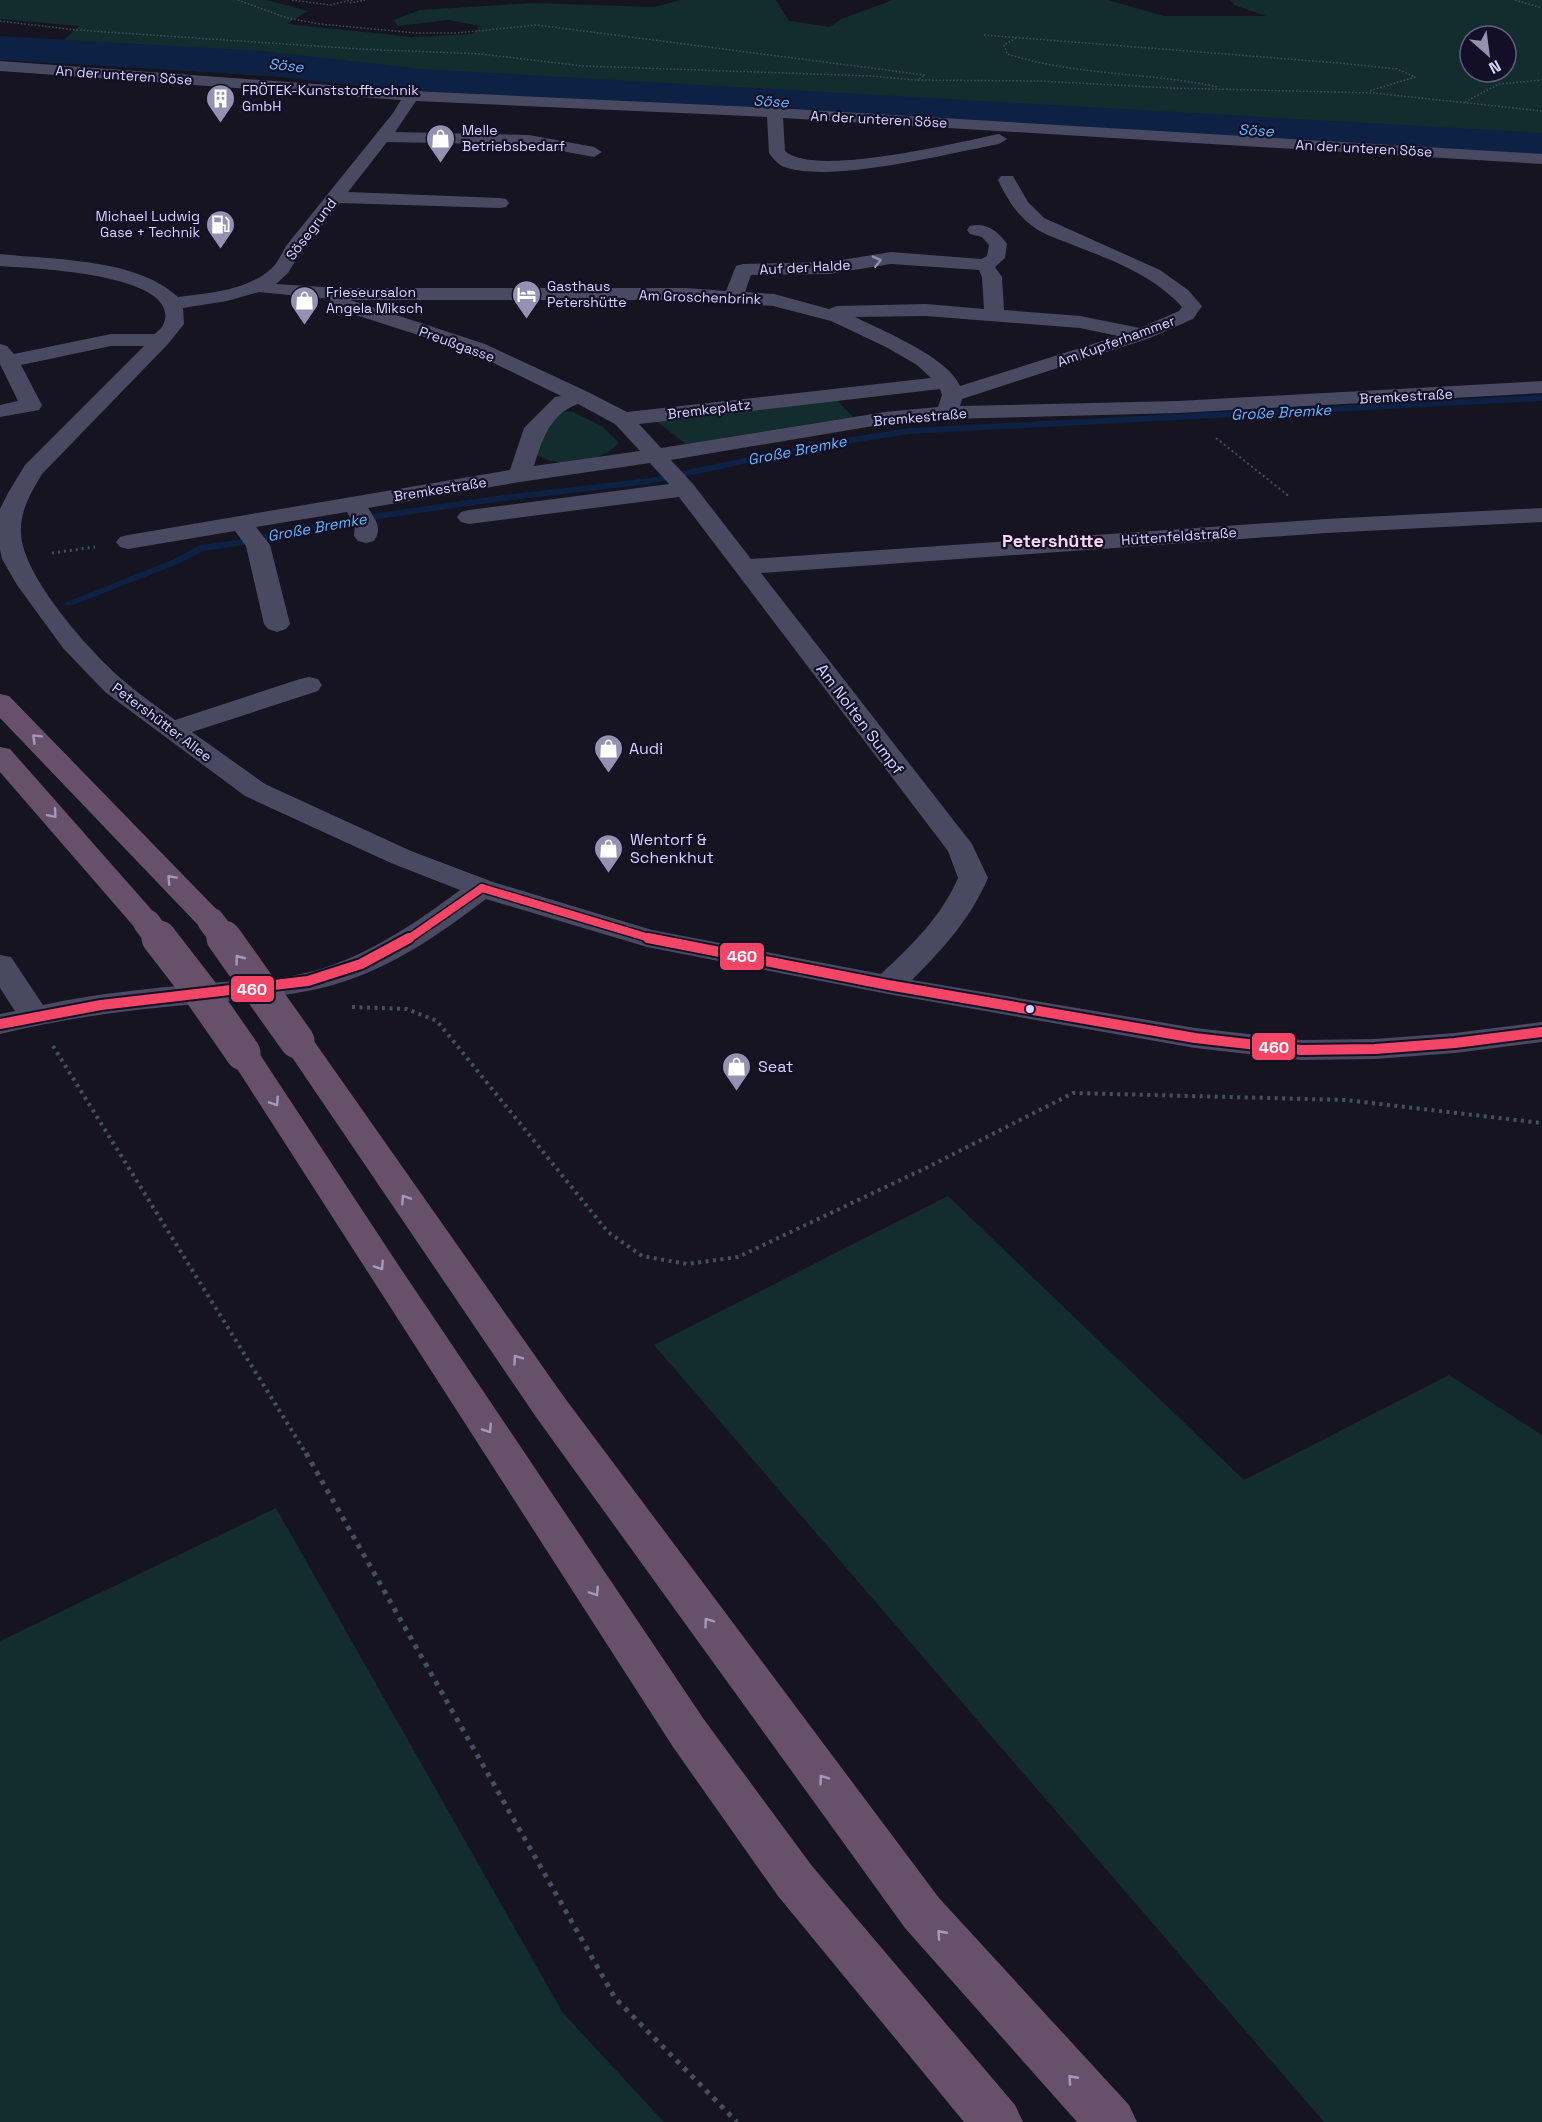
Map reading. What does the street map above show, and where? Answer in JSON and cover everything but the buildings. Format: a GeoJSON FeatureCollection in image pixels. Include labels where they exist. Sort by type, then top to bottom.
{"type":"FeatureCollection","features":[{"type":"Feature","properties":{"kind":"highway"},"geometry":{"type":"LineString","coordinates":[[0,702],[211,921],[258,983],[550,1407],[922,1913],[1112,2122]]}},
{"type":"Feature","properties":{"kind":"highway"},"geometry":{"type":"LineString","coordinates":[[0,755],[147,923],[200,991],[243,1053],[386,1275],[689,1734],[795,1881],[997,2122]]}},
{"type":"Feature","properties":{"kind":"street","name":"An der unteren Söse"},"geometry":{"type":"LineString","coordinates":[[0,66],[411,96],[775,113],[1542,159]]}},
{"type":"Feature","properties":{"kind":"street","name":"Sösegrund"},"geometry":{"type":"LineString","coordinates":[[173,304],[256,286],[279,272],[293,250],[382,137],[411,96]]}},
{"type":"Feature","properties":{"kind":"street"},"geometry":{"type":"LineString","coordinates":[[775,113],[777,153],[786,161],[807,165],[845,165],[868,162],[1052,129]]}},
{"type":"Feature","properties":{"kind":"street"},"geometry":{"type":"LineString","coordinates":[[382,137],[529,140],[594,152]]}},
{"type":"Feature","properties":{"kind":"street"},"geometry":{"type":"LineString","coordinates":[[1178,137],[1179,143],[1260,148],[1329,159]]}},
{"type":"Feature","properties":{"kind":"street","name":"Am Kupferhammer"},"geometry":{"type":"LineString","coordinates":[[949,397],[1143,334],[1186,315],[1192,306],[1168,283],[1116,256],[1044,226],[1021,207],[1007,180]]}},
{"type":"Feature","properties":{"kind":"street"},"geometry":{"type":"LineString","coordinates":[[334,197],[500,203]]}},
{"type":"Feature","properties":{"kind":"street"},"geometry":{"type":"LineString","coordinates":[[976,230],[988,233],[998,244],[996,258],[985,265],[992,276],[994,315]]}},
{"type":"Feature","properties":{"kind":"street","name":"Auf der Halde"},"geometry":{"type":"LineString","coordinates":[[734,297],[743,270],[829,268],[891,258],[985,265]]}},
{"type":"Feature","properties":{"kind":"street"},"geometry":{"type":"LineString","coordinates":[[0,261],[98,270],[134,279],[161,290],[173,304]]}},
{"type":"Feature","properties":{"kind":"street","name":"Am Groschenbrink"},"geometry":{"type":"LineString","coordinates":[[256,286],[339,294],[686,294],[774,300],[838,317],[893,343],[924,361],[949,397]]}},
{"type":"Feature","properties":{"kind":"street","name":"Preußgasse"},"geometry":{"type":"LineString","coordinates":[[339,294],[341,304],[478,348],[581,396]]}},
{"type":"Feature","properties":{"kind":"street","name":"Petershütter Allee"},"geometry":{"type":"LineString","coordinates":[[173,304],[174,324],[161,340],[33,470],[11,510],[9,534],[14,559],[28,585],[72,642],[114,686],[255,790],[332,827],[482,888],[647,938],[888,985],[1195,1038],[1300,1050],[1387,1048],[1537,1039]]}},
{"type":"Feature","properties":{"kind":"street"},"geometry":{"type":"LineString","coordinates":[[820,311],[868,313],[926,310],[1080,322],[1143,334]]}},
{"type":"Feature","properties":{"kind":"street"},"geometry":{"type":"LineString","coordinates":[[0,411],[31,405],[5,355],[111,340],[161,340]]}},
{"type":"Feature","properties":{"kind":"street","name":"Bremkestraße"},"geometry":{"type":"LineString","coordinates":[[128,542],[249,534],[362,521],[520,475],[671,474],[885,418],[949,397],[1178,407],[1426,402],[1497,398],[1542,387]]}},
{"type":"Feature","properties":{"kind":"street","name":"Bremkeplatz"},"geometry":{"type":"LineString","coordinates":[[623,419],[792,391],[949,397]]}},
{"type":"Feature","properties":{"kind":"street"},"geometry":{"type":"LineString","coordinates":[[469,517],[671,474],[623,419],[581,396],[563,402],[535,428],[520,475]]}},
{"type":"Feature","properties":{"kind":"street","name":"Am Nolten Sumpf"},"geometry":{"type":"LineString","coordinates":[[671,474],[963,850],[973,878],[966,897],[942,931],[888,985]]}},
{"type":"Feature","properties":{"kind":"street"},"geometry":{"type":"LineString","coordinates":[[1532,514],[1542,529]]}},
{"type":"Feature","properties":{"kind":"street","name":"Hüttenfeldstraße"},"geometry":{"type":"LineString","coordinates":[[745,567],[1326,526],[1532,514]]}},
{"type":"Feature","properties":{"kind":"street"},"geometry":{"type":"LineString","coordinates":[[249,534],[277,624]]}},
{"type":"Feature","properties":{"kind":"street"},"geometry":{"type":"LineString","coordinates":[[171,730],[309,685]]}},
{"type":"Feature","properties":{"kind":"street"},"geometry":{"type":"LineString","coordinates":[[0,1024],[34,1015],[112,1002],[294,985],[340,973],[379,957],[482,888]]}},
{"type":"Feature","properties":{"kind":"street"},"geometry":{"type":"LineString","coordinates":[[0,964],[34,1015]]}},
{"type":"Feature","properties":{"kind":"path"},"geometry":{"type":"LineString","coordinates":[[238,0],[287,18],[320,24],[416,33],[457,33],[537,25],[925,75],[916,80]]}},
{"type":"Feature","properties":{"kind":"path"},"geometry":{"type":"LineString","coordinates":[[292,0],[321,5],[365,0]]}},
{"type":"Feature","properties":{"kind":"path"},"geometry":{"type":"LineString","coordinates":[[346,3],[352,0]]}},
{"type":"Feature","properties":{"kind":"path"},"geometry":{"type":"LineString","coordinates":[[1515,0],[1542,8]]}},
{"type":"Feature","properties":{"kind":"path"},"geometry":{"type":"LineString","coordinates":[[0,21],[87,30],[360,49],[480,54],[583,66],[916,80],[1039,81],[1362,93],[1542,111]]}},
{"type":"Feature","properties":{"kind":"path"},"geometry":{"type":"LineString","coordinates":[[984,35],[1339,63],[1397,69],[1415,77],[1362,93]]}},
{"type":"Feature","properties":{"kind":"path"},"geometry":{"type":"LineString","coordinates":[[1017,38],[1004,45],[1007,54],[1023,61],[1106,75],[1194,80],[1227,89]]}},
{"type":"Feature","properties":{"kind":"path"},"geometry":{"type":"LineString","coordinates":[[1464,103],[1499,84],[1542,80]]}},
{"type":"Feature","properties":{"kind":"path"},"geometry":{"type":"LineString","coordinates":[[1210,433],[1326,526]]}},
{"type":"Feature","properties":{"kind":"path"},"geometry":{"type":"LineString","coordinates":[[48,554],[128,542]]}},
{"type":"Feature","properties":{"kind":"path"},"geometry":{"type":"LineString","coordinates":[[294,985],[306,1011],[364,1006],[407,1009],[437,1021],[608,1232],[642,1257],[687,1264],[738,1257],[930,1166],[1073,1093],[1346,1100],[1542,1123]]}},
{"type":"Feature","properties":{"kind":"path"},"geometry":{"type":"LineString","coordinates":[[34,1015],[304,1449],[615,1998],[737,2122]]}},
{"type":"Feature","properties":{"kind":"green space"},"geometry":{"type":"Polygon","coordinates":[[[0,0],[266,0],[308,11],[287,24],[413,37],[473,34],[480,26],[448,20],[398,26],[394,20],[420,10],[533,3],[654,7],[680,0],[776,0],[789,21],[830,27],[841,19],[893,0],[1108,0],[1164,16],[1266,16],[1234,5],[1230,0],[1542,0],[1542,154],[1377,142],[549,95],[0,58],[0,44],[10,38],[64,40],[79,26],[0,19],[0,0]]]}},
{"type":"Feature","properties":{"kind":"green space"},"geometry":{"type":"Polygon","coordinates":[[[834,397],[853,417],[686,444],[652,418],[834,397]]]}},
{"type":"Feature","properties":{"kind":"green space"},"geometry":{"type":"Polygon","coordinates":[[[571,411],[602,426],[619,443],[601,456],[578,462],[555,462],[535,454],[550,420],[571,411]]]}},
{"type":"Feature","properties":{"kind":"green space"},"geometry":{"type":"Polygon","coordinates":[[[948,1196],[1244,1480],[1449,1375],[1542,1435],[1542,2122],[1324,2122],[654,1345],[948,1196]]]}},
{"type":"Feature","properties":{"kind":"green space"},"geometry":{"type":"Polygon","coordinates":[[[276,1508],[563,2013],[664,2122],[0,2122],[0,1641],[276,1508]]]}},
{"type":"Feature","properties":{"kind":"waterway","name":"Söse"},"geometry":{"type":"LineString","coordinates":[[0,48],[262,63],[421,81],[1542,146]]}},
{"type":"Feature","properties":{"kind":"waterway","name":"Große Bremke"},"geometry":{"type":"LineString","coordinates":[[69,603],[175,562],[200,548],[238,543],[351,520],[496,499],[650,481],[819,445],[909,431],[1542,398]]}},
{"type":"Feature","properties":{"kind":"transit line","name":"460"},"geometry":{"type":"LineString","coordinates":[[482,888],[647,938],[888,985],[1195,1038],[1301,1050],[1375,1049],[1455,1043],[1542,1032]]}},
{"type":"Feature","properties":{"kind":"transit line","name":"460"},"geometry":{"type":"LineString","coordinates":[[0,1024],[101,1005],[273,987],[325,977],[361,964],[397,946],[482,888]]}},
{"type":"Feature","properties":{"kind":"place","name":"FRÖTEK-Kunststofftechnik GmbH"},"geometry":{"type":"Point","coordinates":[221,124]}},
{"type":"Feature","properties":{"kind":"place","name":"Melle Betriebsbedarf"},"geometry":{"type":"Point","coordinates":[441,164]}},
{"type":"Feature","properties":{"kind":"place","name":"Michael Ludwig Gase + Technik"},"geometry":{"type":"Point","coordinates":[221,250]}},
{"type":"Feature","properties":{"kind":"place","name":"Gasthaus Petershütte"},"geometry":{"type":"Point","coordinates":[526,320]}},
{"type":"Feature","properties":{"kind":"place","name":"Frieseursalon Angela Miksch"},"geometry":{"type":"Point","coordinates":[305,326]}},
{"type":"Feature","properties":{"kind":"place","name":"Audi"},"geometry":{"type":"Point","coordinates":[608,774]}},
{"type":"Feature","properties":{"kind":"place","name":"Wentorf & Schenkhut"},"geometry":{"type":"Point","coordinates":[609,874]}},
{"type":"Feature","properties":{"kind":"place","name":"Seat"},"geometry":{"type":"Point","coordinates":[737,1092]}},
{"type":"Feature","properties":{"kind":"district","name":"Petershütte"},"geometry":{"type":"Point","coordinates":[1053,540]}}]}
